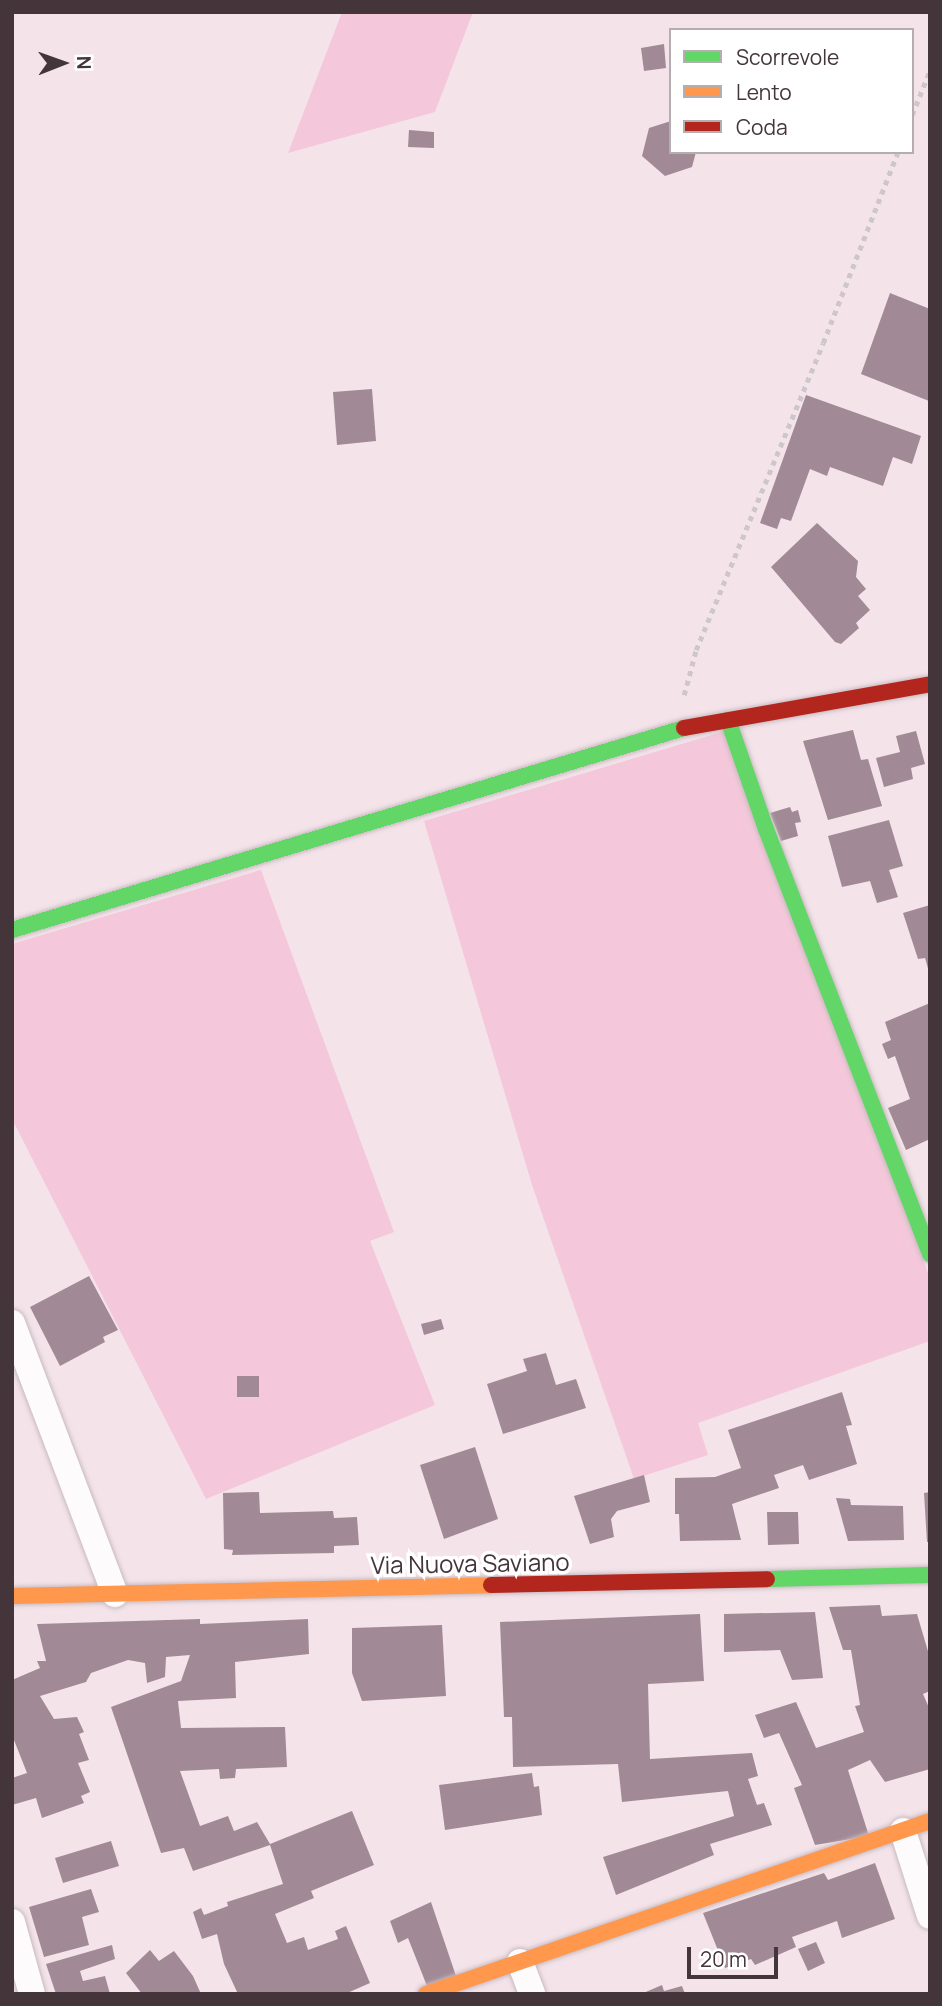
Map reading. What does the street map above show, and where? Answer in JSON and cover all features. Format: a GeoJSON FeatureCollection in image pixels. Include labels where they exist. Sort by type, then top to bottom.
{"type":"FeatureCollection","features":[{"type":"Feature","properties":{"kind":"street"},"geometry":{"type":"LineString","coordinates":[[12,930],[677,729],[930,684]]}},
{"type":"Feature","properties":{"kind":"street"},"geometry":{"type":"LineString","coordinates":[[729,720],[766,829],[930,1255]]}},
{"type":"Feature","properties":{"kind":"street"},"geometry":{"type":"LineString","coordinates":[[12,1323],[115,1594]]}},
{"type":"Feature","properties":{"kind":"street","name":"Via Nuova Saviano"},"geometry":{"type":"LineString","coordinates":[[12,1596],[930,1575]]}},
{"type":"Feature","properties":{"kind":"street"},"geometry":{"type":"LineString","coordinates":[[426,1994],[930,1821]]}},
{"type":"Feature","properties":{"kind":"street"},"geometry":{"type":"LineString","coordinates":[[903,1831],[930,1916]]}},
{"type":"Feature","properties":{"kind":"street"},"geometry":{"type":"LineString","coordinates":[[12,1922],[16,1953],[32,1994]]}},
{"type":"Feature","properties":{"kind":"street"},"geometry":{"type":"LineString","coordinates":[[520,1962],[532,1994]]}},
{"type":"Feature","properties":{"kind":"path"},"geometry":{"type":"LineString","coordinates":[[914,110],[930,70]]}},
{"type":"Feature","properties":{"kind":"path"},"geometry":{"type":"LineString","coordinates":[[677,729],[696,650],[823,343],[897,154]]}},
{"type":"Feature","properties":{"kind":"shaded area"},"geometry":{"type":"Polygon","coordinates":[[[342,12],[473,12],[435,112],[288,153],[342,12]]]}},
{"type":"Feature","properties":{"kind":"shaded area"},"geometry":{"type":"Polygon","coordinates":[[[725,731],[930,1278],[930,1341],[698,1423],[708,1455],[634,1479],[532,1185],[424,821],[725,731]]]}},
{"type":"Feature","properties":{"kind":"shaded area"},"geometry":{"type":"Polygon","coordinates":[[[261,870],[394,1232],[370,1241],[435,1405],[206,1499],[12,1119],[12,944],[261,870]]]}},
{"type":"Feature","properties":{"kind":"building"},"geometry":{"type":"Polygon","coordinates":[[[664,44],[666,68],[644,71],[641,48],[664,44]]]}},
{"type":"Feature","properties":{"kind":"building"},"geometry":{"type":"Polygon","coordinates":[[[669,122],[669,154],[695,154],[692,167],[665,176],[642,156],[649,128],[669,122]]]}},
{"type":"Feature","properties":{"kind":"building"},"geometry":{"type":"Polygon","coordinates":[[[409,130],[434,132],[434,148],[408,147],[409,130]]]}},
{"type":"Feature","properties":{"kind":"building"},"geometry":{"type":"Polygon","coordinates":[[[890,293],[930,309],[929,401],[861,374],[890,293]]]}},
{"type":"Feature","properties":{"kind":"building"},"geometry":{"type":"Polygon","coordinates":[[[372,389],[376,441],[337,445],[333,392],[372,389]]]}},
{"type":"Feature","properties":{"kind":"building"},"geometry":{"type":"Polygon","coordinates":[[[806,395],[921,436],[912,464],[893,457],[883,486],[830,467],[827,476],[810,469],[791,521],[781,518],[777,529],[760,523],[806,395]]]}},
{"type":"Feature","properties":{"kind":"building"},"geometry":{"type":"Polygon","coordinates":[[[817,523],[858,561],[856,577],[866,589],[858,596],[870,610],[856,623],[859,628],[841,644],[835,642],[771,567],[817,523]]]}},
{"type":"Feature","properties":{"kind":"building"},"geometry":{"type":"Polygon","coordinates":[[[853,730],[861,760],[868,759],[882,806],[828,820],[803,741],[853,730]]]}},
{"type":"Feature","properties":{"kind":"building"},"geometry":{"type":"Polygon","coordinates":[[[916,731],[925,764],[911,768],[913,779],[884,787],[876,758],[900,752],[896,736],[916,731]]]}},
{"type":"Feature","properties":{"kind":"building"},"geometry":{"type":"Polygon","coordinates":[[[790,807],[792,812],[798,810],[801,822],[795,823],[798,836],[781,841],[770,813],[790,807]]]}},
{"type":"Feature","properties":{"kind":"building"},"geometry":{"type":"Polygon","coordinates":[[[889,820],[903,866],[889,870],[898,897],[877,903],[870,881],[842,887],[828,836],[889,820]]]}},
{"type":"Feature","properties":{"kind":"building"},"geometry":{"type":"Polygon","coordinates":[[[930,905],[929,972],[925,958],[918,959],[903,913],[930,905]]]}},
{"type":"Feature","properties":{"kind":"building"},"geometry":{"type":"Polygon","coordinates":[[[930,1003],[930,1139],[906,1150],[888,1108],[910,1099],[895,1056],[888,1059],[882,1044],[891,1040],[885,1022],[930,1003]]]}},
{"type":"Feature","properties":{"kind":"building"},"geometry":{"type":"Polygon","coordinates":[[[89,1276],[118,1330],[103,1337],[105,1342],[60,1366],[30,1307],[89,1276]]]}},
{"type":"Feature","properties":{"kind":"building"},"geometry":{"type":"Polygon","coordinates":[[[441,1319],[444,1329],[424,1335],[421,1324],[441,1319]]]}},
{"type":"Feature","properties":{"kind":"building"},"geometry":{"type":"Polygon","coordinates":[[[546,1353],[556,1385],[576,1379],[586,1408],[503,1434],[487,1384],[527,1371],[523,1359],[546,1353]]]}},
{"type":"Feature","properties":{"kind":"building"},"geometry":{"type":"Polygon","coordinates":[[[237,1376],[259,1376],[259,1397],[237,1397],[237,1376]]]}},
{"type":"Feature","properties":{"kind":"building"},"geometry":{"type":"Polygon","coordinates":[[[842,1392],[852,1425],[846,1426],[857,1464],[809,1480],[803,1465],[774,1475],[779,1488],[732,1504],[741,1540],[680,1541],[679,1514],[675,1514],[675,1478],[715,1477],[741,1468],[728,1430],[842,1392]]]}},
{"type":"Feature","properties":{"kind":"building"},"geometry":{"type":"Polygon","coordinates":[[[475,1447],[498,1519],[444,1539],[420,1465],[475,1447]]]}},
{"type":"Feature","properties":{"kind":"building"},"geometry":{"type":"Polygon","coordinates":[[[644,1475],[650,1502],[617,1511],[611,1519],[614,1537],[590,1544],[574,1496],[644,1475]]]}},
{"type":"Feature","properties":{"kind":"building"},"geometry":{"type":"Polygon","coordinates":[[[259,1492],[260,1513],[333,1511],[334,1518],[357,1517],[359,1545],[334,1546],[334,1553],[232,1555],[233,1550],[224,1549],[223,1493],[259,1492]]]}},
{"type":"Feature","properties":{"kind":"building"},"geometry":{"type":"Polygon","coordinates":[[[930,1492],[930,1542],[927,1542],[924,1493],[930,1492]]]}},
{"type":"Feature","properties":{"kind":"building"},"geometry":{"type":"Polygon","coordinates":[[[836,1498],[850,1499],[851,1505],[903,1506],[904,1540],[848,1541],[836,1498]]]}},
{"type":"Feature","properties":{"kind":"building"},"geometry":{"type":"Polygon","coordinates":[[[767,1512],[798,1512],[799,1544],[768,1545],[767,1512]]]}},
{"type":"Feature","properties":{"kind":"building"},"geometry":{"type":"Polygon","coordinates":[[[880,1605],[882,1616],[917,1614],[930,1658],[930,1691],[923,1694],[930,1710],[930,1769],[885,1782],[870,1760],[848,1770],[869,1836],[815,1845],[794,1788],[802,1785],[779,1733],[764,1738],[755,1715],[796,1702],[816,1748],[864,1732],[855,1706],[860,1705],[851,1650],[843,1650],[829,1607],[880,1605]]]}},
{"type":"Feature","properties":{"kind":"building"},"geometry":{"type":"Polygon","coordinates":[[[815,1612],[823,1678],[792,1680],[780,1650],[724,1652],[724,1614],[815,1612]]]}},
{"type":"Feature","properties":{"kind":"building"},"geometry":{"type":"Polygon","coordinates":[[[700,1614],[704,1681],[648,1684],[650,1759],[752,1753],[758,1776],[748,1779],[757,1805],[764,1803],[772,1825],[710,1844],[714,1855],[616,1895],[603,1857],[734,1816],[728,1791],[622,1802],[618,1764],[513,1767],[512,1717],[504,1717],[500,1622],[700,1614]]]}},
{"type":"Feature","properties":{"kind":"building"},"geometry":{"type":"Polygon","coordinates":[[[200,1619],[200,1624],[308,1619],[309,1654],[235,1662],[236,1698],[178,1701],[181,1728],[285,1727],[287,1767],[236,1769],[235,1778],[220,1779],[219,1769],[180,1771],[200,1826],[228,1816],[234,1831],[257,1822],[270,1844],[352,1811],[374,1865],[311,1891],[314,1898],[275,1914],[287,1943],[304,1937],[308,1950],[338,1939],[335,1931],[346,1926],[370,1983],[345,1994],[238,1994],[224,1964],[217,1934],[202,1939],[193,1912],[201,1908],[204,1915],[228,1906],[227,1902],[283,1884],[270,1845],[193,1871],[184,1848],[161,1853],[111,1707],[181,1681],[190,1655],[166,1657],[165,1677],[147,1683],[145,1663],[128,1660],[91,1673],[86,1682],[40,1696],[54,1719],[77,1717],[84,1732],[79,1734],[89,1760],[78,1763],[90,1792],[81,1796],[84,1803],[42,1818],[36,1798],[12,1805],[12,1778],[27,1773],[12,1735],[12,1680],[40,1668],[37,1661],[46,1661],[37,1624],[200,1619]]]}},
{"type":"Feature","properties":{"kind":"building"},"geometry":{"type":"Polygon","coordinates":[[[442,1625],[446,1696],[362,1701],[352,1673],[352,1628],[442,1625]]]}},
{"type":"Feature","properties":{"kind":"building"},"geometry":{"type":"Polygon","coordinates":[[[532,1773],[534,1787],[539,1786],[542,1815],[445,1830],[439,1785],[532,1773]]]}},
{"type":"Feature","properties":{"kind":"building"},"geometry":{"type":"Polygon","coordinates":[[[111,1841],[119,1866],[63,1883],[55,1858],[111,1841]]]}},
{"type":"Feature","properties":{"kind":"building"},"geometry":{"type":"Polygon","coordinates":[[[875,1863],[895,1919],[842,1938],[837,1921],[792,1937],[796,1947],[755,1965],[751,1959],[725,1968],[703,1913],[824,1873],[828,1880],[875,1863]]]}},
{"type":"Feature","properties":{"kind":"building"},"geometry":{"type":"Polygon","coordinates":[[[91,1889],[99,1912],[82,1917],[89,1945],[44,1957],[29,1907],[91,1889]]]}},
{"type":"Feature","properties":{"kind":"building"},"geometry":{"type":"Polygon","coordinates":[[[431,1902],[456,1976],[427,1986],[408,1938],[398,1943],[390,1921],[431,1902]]]}},
{"type":"Feature","properties":{"kind":"building"},"geometry":{"type":"Polygon","coordinates":[[[816,1942],[825,1963],[808,1971],[798,1949],[816,1942]]]}},
{"type":"Feature","properties":{"kind":"building"},"geometry":{"type":"Polygon","coordinates":[[[112,1945],[115,1959],[80,1971],[83,1981],[105,1976],[110,1994],[56,1994],[46,1964],[112,1945]]]}},
{"type":"Feature","properties":{"kind":"building"},"geometry":{"type":"Polygon","coordinates":[[[150,1950],[159,1961],[174,1951],[193,1976],[201,1994],[142,1994],[126,1973],[150,1950]]]}},
{"type":"Feature","properties":{"kind":"building"},"geometry":{"type":"Polygon","coordinates":[[[662,1985],[664,1991],[682,1986],[685,1994],[641,1994],[662,1985]]]}},
{"type":"Feature","properties":{"kind":"traffic: fast"},"geometry":{"type":"LineString","coordinates":[[728,720],[766,829],[930,1255]]}},
{"type":"Feature","properties":{"kind":"traffic: fast"},"geometry":{"type":"LineString","coordinates":[[12,930],[684,728]]}},
{"type":"Feature","properties":{"kind":"traffic: fast"},"geometry":{"type":"LineString","coordinates":[[767,1579],[930,1575]]}},
{"type":"Feature","properties":{"kind":"traffic: slow"},"geometry":{"type":"LineString","coordinates":[[12,1596],[491,1585]]}},
{"type":"Feature","properties":{"kind":"traffic: slow"},"geometry":{"type":"LineString","coordinates":[[426,1994],[930,1821]]}},
{"type":"Feature","properties":{"kind":"traffic: jam"},"geometry":{"type":"LineString","coordinates":[[684,728],[930,684]]}},
{"type":"Feature","properties":{"kind":"traffic: jam"},"geometry":{"type":"LineString","coordinates":[[491,1585],[767,1579]]}}]}
